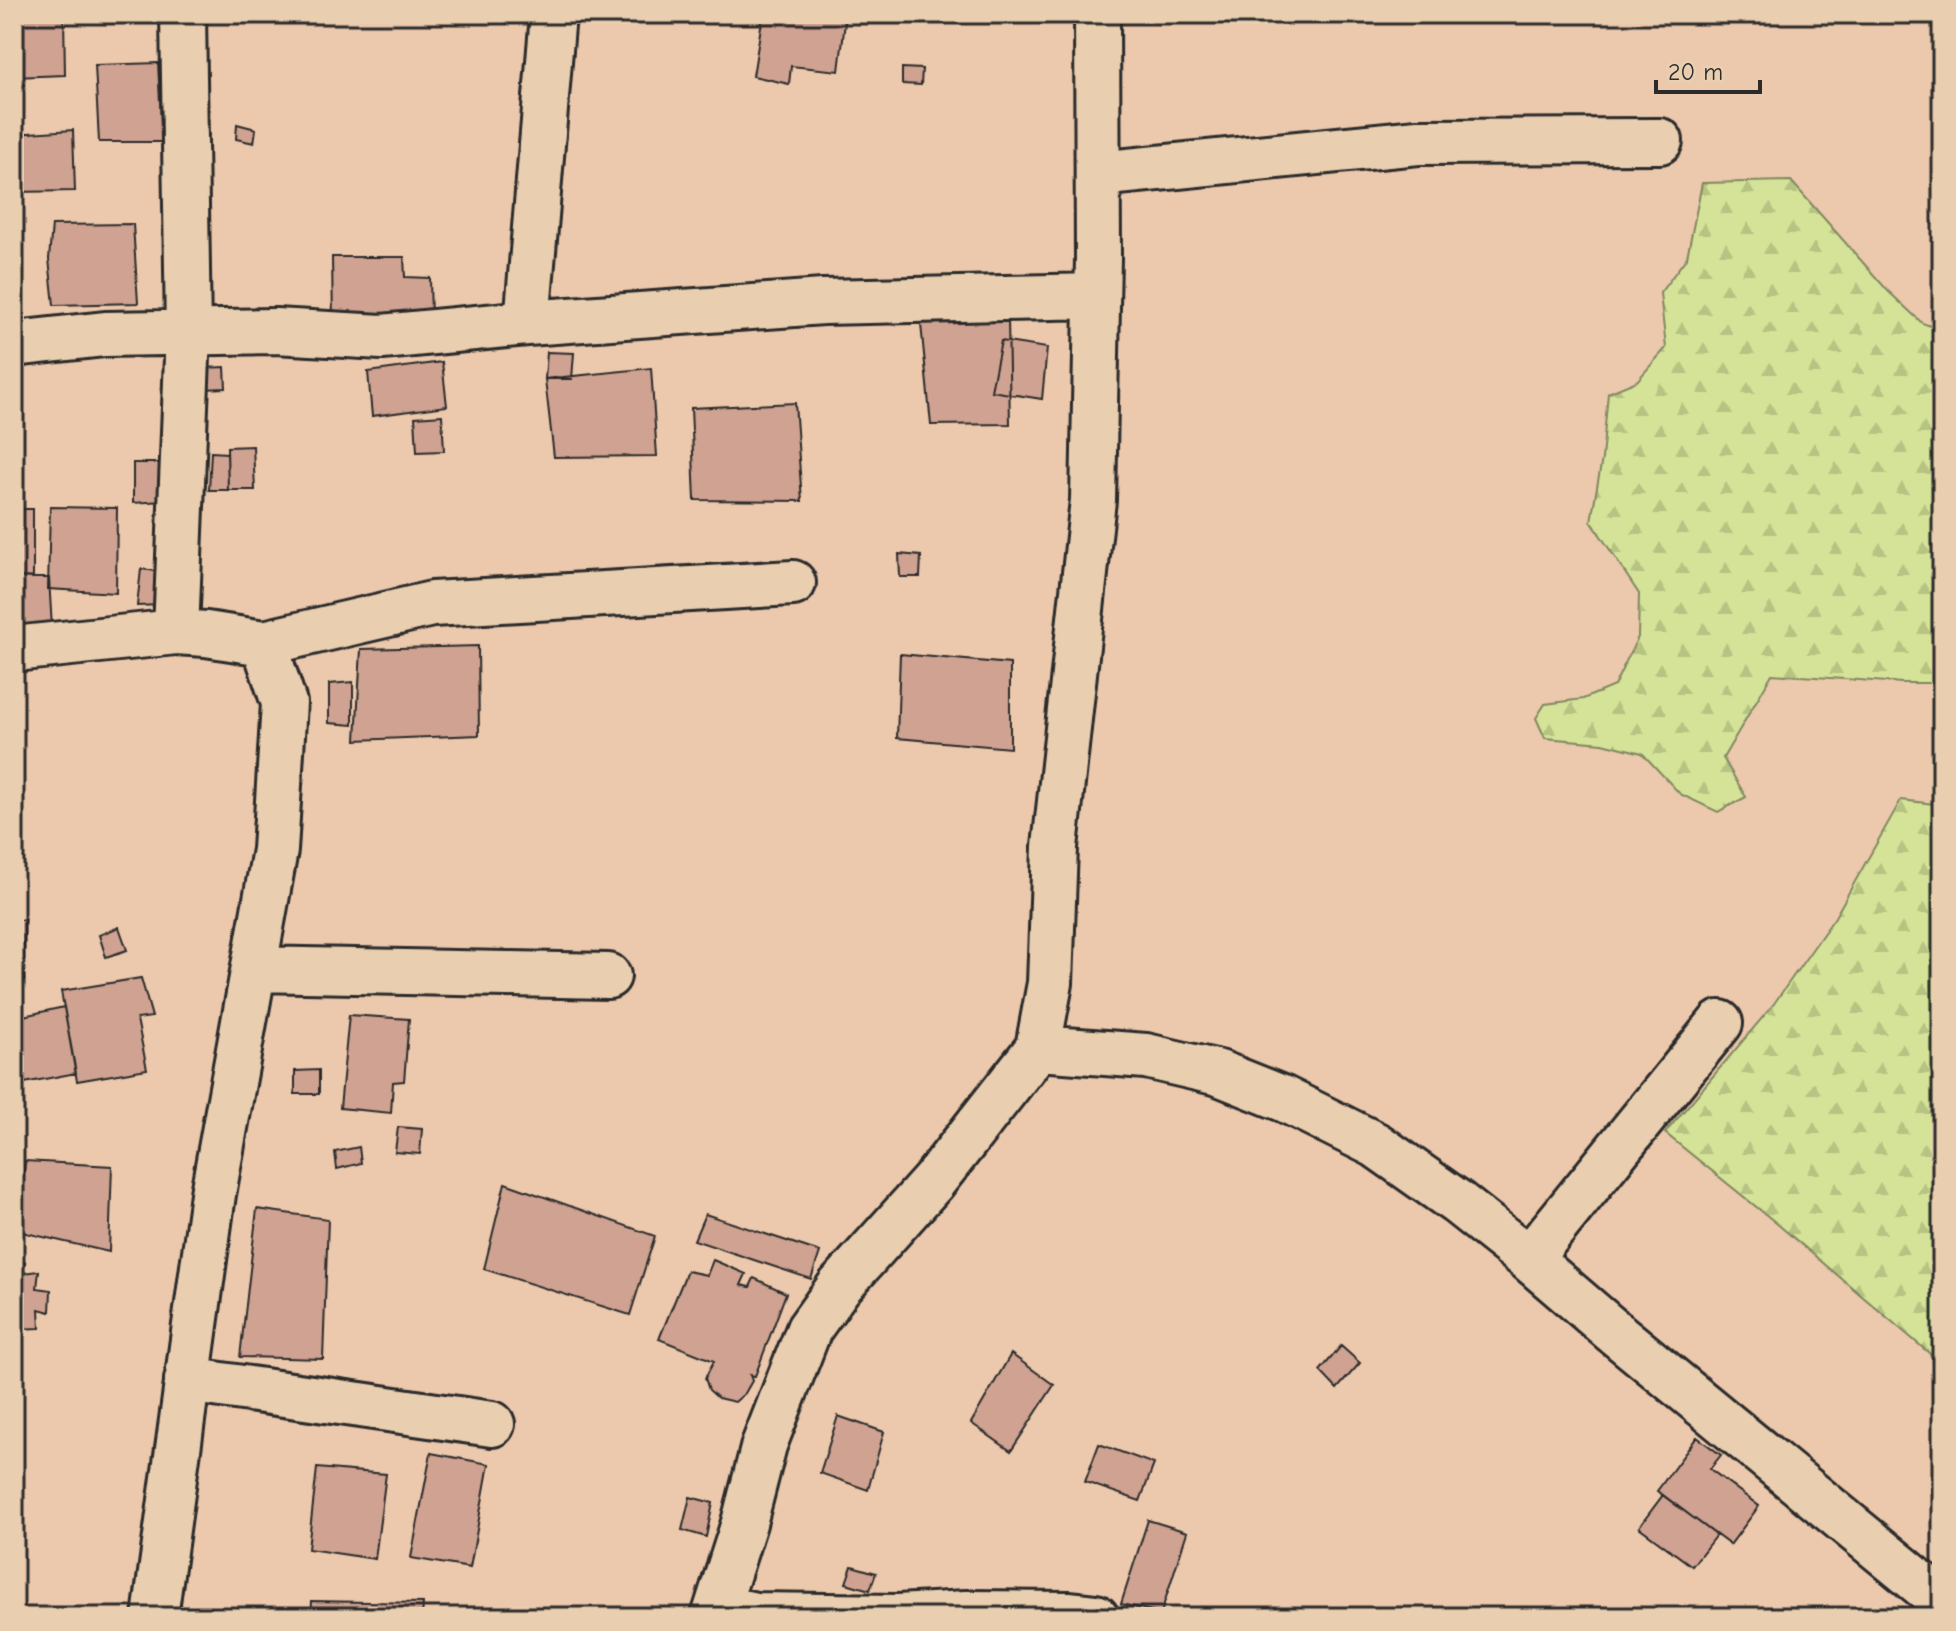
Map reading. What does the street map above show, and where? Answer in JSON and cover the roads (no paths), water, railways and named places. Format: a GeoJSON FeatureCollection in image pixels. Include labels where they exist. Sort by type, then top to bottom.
{"type":"FeatureCollection","features":[{"type":"Feature","properties":{"kind":"street"},"geometry":{"type":"LineString","coordinates":[[176,632],[188,332],[183,14]]}},
{"type":"Feature","properties":{"kind":"street"},"geometry":{"type":"LineString","coordinates":[[527,323],[553,14]]}},
{"type":"Feature","properties":{"kind":"street"},"geometry":{"type":"LineString","coordinates":[[1096,1617],[1070,1614],[966,1613],[898,1617],[716,1612],[764,1445],[809,1329],[839,1287],[933,1182],[1038,1048],[1050,983],[1055,847],[1093,500],[1097,14]]}},
{"type":"Feature","properties":{"kind":"street"},"geometry":{"type":"LineString","coordinates":[[1098,174],[1418,142],[1660,141]]}},
{"type":"Feature","properties":{"kind":"street"},"geometry":{"type":"LineString","coordinates":[[14,344],[105,334],[188,332],[275,331],[382,337],[527,323],[823,302],[1097,296]]}},
{"type":"Feature","properties":{"kind":"street"},"geometry":{"type":"LineString","coordinates":[[14,649],[176,632],[264,643],[432,604],[793,583]]}},
{"type":"Feature","properties":{"kind":"street"},"geometry":{"type":"LineString","coordinates":[[155,1617],[213,1194],[275,850],[284,703],[264,643]]}},
{"type":"Feature","properties":{"kind":"street"},"geometry":{"type":"LineString","coordinates":[[254,969],[608,976]]}},
{"type":"Feature","properties":{"kind":"street"},"geometry":{"type":"LineString","coordinates":[[1529,1259],[1720,1023]]}},
{"type":"Feature","properties":{"kind":"street"},"geometry":{"type":"LineString","coordinates":[[1038,1048],[1146,1056],[1219,1073],[1284,1099],[1376,1145],[1457,1202],[1529,1259],[1942,1601]]}},
{"type":"Feature","properties":{"kind":"street"},"geometry":{"type":"LineString","coordinates":[[187,1380],[492,1424]]}}]}
